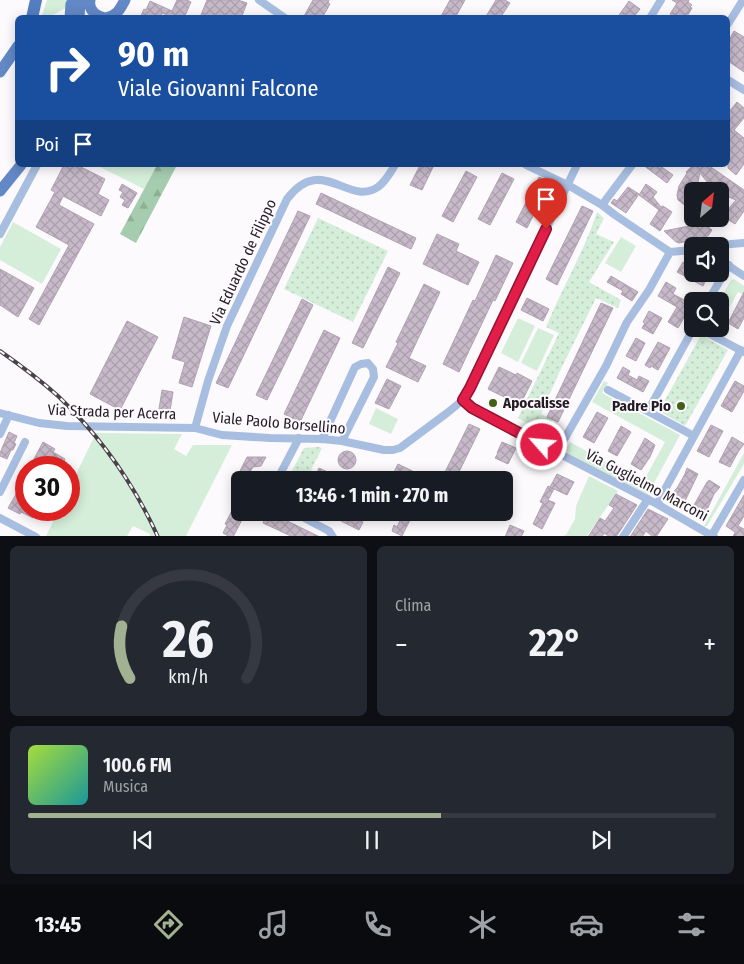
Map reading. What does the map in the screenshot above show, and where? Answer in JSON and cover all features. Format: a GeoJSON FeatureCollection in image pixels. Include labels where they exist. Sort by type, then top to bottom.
{"type":"FeatureCollection","features":[{"type":"Feature","properties":{"kind":"highway"},"geometry":{"type":"LineString","coordinates":[[33,15],[36,0]]}},
{"type":"Feature","properties":{"kind":"main road"},"geometry":{"type":"LineString","coordinates":[[38,15],[42,0]]}},
{"type":"Feature","properties":{"kind":"main road"},"geometry":{"type":"LineString","coordinates":[[112,15],[116,13],[126,0]]}},
{"type":"Feature","properties":{"kind":"main road"},"geometry":{"type":"LineString","coordinates":[[80,2],[94,13],[100,15]]}},
{"type":"Feature","properties":{"kind":"main road"},"geometry":{"type":"LineString","coordinates":[[71,15],[80,2]]}},
{"type":"Feature","properties":{"kind":"main road"},"geometry":{"type":"LineString","coordinates":[[71,15],[80,2]]}},
{"type":"Feature","properties":{"kind":"main road"},"geometry":{"type":"LineString","coordinates":[[79,15],[80,2]]}},
{"type":"Feature","properties":{"kind":"main road"},"geometry":{"type":"LineString","coordinates":[[0,72],[15,50]]}},
{"type":"Feature","properties":{"kind":"main road"},"geometry":{"type":"LineString","coordinates":[[0,72],[15,60]]}},
{"type":"Feature","properties":{"kind":"main road"},"geometry":{"type":"LineString","coordinates":[[0,184],[15,166]]}},
{"type":"Feature","properties":{"kind":"main road"},"geometry":{"type":"LineString","coordinates":[[0,191],[19,167]]}},
{"type":"Feature","properties":{"kind":"street"},"geometry":{"type":"LineString","coordinates":[[259,0],[281,15]]}},
{"type":"Feature","properties":{"kind":"street"},"geometry":{"type":"LineString","coordinates":[[652,15],[661,0]]}},
{"type":"Feature","properties":{"kind":"street"},"geometry":{"type":"LineString","coordinates":[[730,21],[743,0]]}},
{"type":"Feature","properties":{"kind":"street"},"geometry":{"type":"LineString","coordinates":[[730,81],[744,90]]}},
{"type":"Feature","properties":{"kind":"street"},"geometry":{"type":"LineString","coordinates":[[0,234],[35,167]]}},
{"type":"Feature","properties":{"kind":"street","name":"Via Eduardo de Filippo"},"geometry":{"type":"LineString","coordinates":[[195,428],[208,381],[227,326],[286,199],[304,182],[313,179],[323,180],[356,190],[374,189],[382,183],[394,167]]}},
{"type":"Feature","properties":{"kind":"street"},"geometry":{"type":"LineString","coordinates":[[530,167],[568,184],[602,204],[670,252],[684,251]]}},
{"type":"Feature","properties":{"kind":"street"},"geometry":{"type":"LineString","coordinates":[[463,400],[509,309],[576,167]]}},
{"type":"Feature","properties":{"kind":"street"},"geometry":{"type":"LineString","coordinates":[[602,204],[630,167]]}},
{"type":"Feature","properties":{"kind":"street"},"geometry":{"type":"LineString","coordinates":[[729,245],[744,243]]}},
{"type":"Feature","properties":{"kind":"street"},"geometry":{"type":"LineString","coordinates":[[557,452],[606,366],[627,322],[649,290],[670,252]]}},
{"type":"Feature","properties":{"kind":"street"},"geometry":{"type":"LineString","coordinates":[[729,266],[744,276]]}},
{"type":"Feature","properties":{"kind":"street"},"geometry":{"type":"LineString","coordinates":[[648,411],[689,337]]}},
{"type":"Feature","properties":{"kind":"street"},"geometry":{"type":"LineString","coordinates":[[657,504],[742,351],[715,337]]}},
{"type":"Feature","properties":{"kind":"street"},"geometry":{"type":"LineString","coordinates":[[322,438],[355,368],[361,364],[368,363],[373,369],[374,377],[342,441]]}},
{"type":"Feature","properties":{"kind":"street"},"geometry":{"type":"LineString","coordinates":[[608,390],[694,436]]}},
{"type":"Feature","properties":{"kind":"street","name":"Viale Paolo Borsellino"},"geometry":{"type":"LineString","coordinates":[[195,428],[222,435],[322,438],[384,450],[396,450],[404,446],[463,400]]}},
{"type":"Feature","properties":{"kind":"street","name":"Via Guglielmo Marconi"},"geometry":{"type":"LineString","coordinates":[[463,400],[472,408],[648,499],[713,536]]}},
{"type":"Feature","properties":{"kind":"street","name":"Via Strada per Acerra"},"geometry":{"type":"LineString","coordinates":[[0,413],[67,426],[195,428]]}},
{"type":"Feature","properties":{"kind":"street"},"geometry":{"type":"LineString","coordinates":[[0,434],[9,415]]}},
{"type":"Feature","properties":{"kind":"street"},"geometry":{"type":"LineString","coordinates":[[282,471],[299,438]]}},
{"type":"Feature","properties":{"kind":"street"},"geometry":{"type":"LineString","coordinates":[[0,492],[25,442]]}},
{"type":"Feature","properties":{"kind":"street"},"geometry":{"type":"LineString","coordinates":[[713,536],[744,480]]}},
{"type":"Feature","properties":{"kind":"street"},"geometry":{"type":"LineString","coordinates":[[623,536],[648,499]]}},
{"type":"Feature","properties":{"kind":"street"},"geometry":{"type":"LineString","coordinates":[[0,518],[36,536]]}},
{"type":"Feature","properties":{"kind":"street"},"geometry":{"type":"LineString","coordinates":[[311,521],[330,531],[333,536]]}},
{"type":"Feature","properties":{"kind":"green space"},"geometry":{"type":"Polygon","coordinates":[[[47,0],[68,0],[67,7],[53,15],[42,15],[47,0]]]}},
{"type":"Feature","properties":{"kind":"green space"},"geometry":{"type":"Polygon","coordinates":[[[100,167],[156,167],[144,189],[100,167]]]}},
{"type":"Feature","properties":{"kind":"green space"},"geometry":{"type":"Polygon","coordinates":[[[156,167],[176,167],[136,243],[120,234],[156,167]]]}},
{"type":"Feature","properties":{"kind":"green space"},"geometry":{"type":"Polygon","coordinates":[[[597,212],[604,218],[596,234],[614,242],[589,282],[621,300],[618,308],[596,298],[541,414],[552,420],[546,432],[518,418],[559,333],[546,327],[586,241],[597,212]]]}},
{"type":"Feature","properties":{"kind":"green space"},"geometry":{"type":"Polygon","coordinates":[[[318,218],[388,251],[353,322],[284,289],[318,218]]]}},
{"type":"Feature","properties":{"kind":"green space"},"geometry":{"type":"Polygon","coordinates":[[[13,222],[61,249],[42,284],[0,260],[0,247],[13,222]]]}},
{"type":"Feature","properties":{"kind":"green space"},"geometry":{"type":"Polygon","coordinates":[[[621,237],[636,246],[621,272],[605,263],[621,237]]]}},
{"type":"Feature","properties":{"kind":"green space"},"geometry":{"type":"Polygon","coordinates":[[[734,279],[744,286],[744,295],[738,292],[729,308],[729,292],[724,292],[731,280],[734,279]]]}},
{"type":"Feature","properties":{"kind":"green space"},"geometry":{"type":"Polygon","coordinates":[[[518,318],[535,326],[518,362],[501,353],[518,318]]]}},
{"type":"Feature","properties":{"kind":"green space"},"geometry":{"type":"Polygon","coordinates":[[[538,328],[554,335],[537,371],[521,363],[538,328]]]}},
{"type":"Feature","properties":{"kind":"green space"},"geometry":{"type":"Polygon","coordinates":[[[700,337],[705,337],[728,350],[685,426],[659,411],[700,337]]]}},
{"type":"Feature","properties":{"kind":"green space"},"geometry":{"type":"Polygon","coordinates":[[[604,381],[608,383],[602,393],[680,435],[647,496],[564,451],[570,442],[643,482],[665,442],[592,402],[604,381]]]}},
{"type":"Feature","properties":{"kind":"green space"},"geometry":{"type":"Polygon","coordinates":[[[376,408],[398,419],[391,434],[369,424],[376,408]]]}},
{"type":"Feature","properties":{"kind":"green space"},"geometry":{"type":"Polygon","coordinates":[[[96,433],[182,434],[174,449],[186,456],[193,445],[232,445],[186,536],[150,536],[150,534],[133,526],[127,536],[46,536],[54,521],[80,521],[80,466],[96,433]]]}},
{"type":"Feature","properties":{"kind":"green space"},"geometry":{"type":"Polygon","coordinates":[[[304,448],[322,448],[311,470],[314,471],[292,471],[304,448]]]}},
{"type":"Feature","properties":{"kind":"green space"},"geometry":{"type":"Polygon","coordinates":[[[744,453],[744,464],[707,526],[704,526],[744,453]]]}},
{"type":"Feature","properties":{"kind":"green space"},"geometry":{"type":"Polygon","coordinates":[[[589,476],[618,491],[587,536],[563,536],[566,535],[575,519],[576,506],[589,476]]]}},
{"type":"Feature","properties":{"kind":"building"},"geometry":{"type":"Polygon","coordinates":[[[177,0],[191,2],[185,15],[166,15],[162,13],[161,15],[141,15],[150,1],[172,11],[177,0]]]}},
{"type":"Feature","properties":{"kind":"building"},"geometry":{"type":"Polygon","coordinates":[[[207,0],[238,0],[247,3],[242,15],[201,15],[207,0]]]}},
{"type":"Feature","properties":{"kind":"building"},"geometry":{"type":"Polygon","coordinates":[[[313,0],[329,0],[328,3],[330,4],[324,15],[305,15],[313,0]]]}},
{"type":"Feature","properties":{"kind":"building"},"geometry":{"type":"Polygon","coordinates":[[[450,0],[465,0],[457,15],[442,15],[450,0]]]}},
{"type":"Feature","properties":{"kind":"building"},"geometry":{"type":"Polygon","coordinates":[[[496,0],[505,0],[510,3],[502,15],[487,15],[496,0]]]}},
{"type":"Feature","properties":{"kind":"building"},"geometry":{"type":"Polygon","coordinates":[[[672,0],[689,0],[688,2],[692,5],[690,7],[692,8],[688,15],[670,14],[677,3],[672,0]]]}},
{"type":"Feature","properties":{"kind":"building"},"geometry":{"type":"Polygon","coordinates":[[[629,1],[640,9],[635,15],[619,15],[629,1]]]}},
{"type":"Feature","properties":{"kind":"building"},"geometry":{"type":"Polygon","coordinates":[[[734,31],[744,37],[744,72],[730,62],[730,38],[734,31]]]}},
{"type":"Feature","properties":{"kind":"building"},"geometry":{"type":"Polygon","coordinates":[[[737,102],[744,108],[744,118],[734,130],[744,138],[744,164],[736,175],[728,168],[730,167],[730,111],[737,102]]]}},
{"type":"Feature","properties":{"kind":"building"},"geometry":{"type":"Polygon","coordinates":[[[63,167],[81,167],[105,179],[98,194],[109,200],[101,216],[63,196],[59,205],[94,224],[39,325],[29,319],[69,245],[36,227],[55,192],[51,190],[63,167]]]}},
{"type":"Feature","properties":{"kind":"building"},"geometry":{"type":"Polygon","coordinates":[[[419,167],[433,167],[422,190],[410,185],[419,167]]]}},
{"type":"Feature","properties":{"kind":"building"},"geometry":{"type":"Polygon","coordinates":[[[646,167],[662,167],[673,175],[667,183],[646,167]]]}},
{"type":"Feature","properties":{"kind":"building"},"geometry":{"type":"Polygon","coordinates":[[[691,167],[711,167],[744,190],[744,211],[735,224],[729,220],[729,209],[736,200],[729,197],[729,182],[707,182],[700,173],[698,182],[684,182],[684,205],[678,200],[679,186],[691,167]]]}},
{"type":"Feature","properties":{"kind":"building"},"geometry":{"type":"Polygon","coordinates":[[[466,171],[477,177],[453,222],[442,216],[466,171]]]}},
{"type":"Feature","properties":{"kind":"building"},"geometry":{"type":"Polygon","coordinates":[[[502,173],[514,179],[490,225],[478,219],[502,173]]]}},
{"type":"Feature","properties":{"kind":"building"},"geometry":{"type":"Polygon","coordinates":[[[539,177],[550,182],[527,228],[516,222],[539,177]]]}},
{"type":"Feature","properties":{"kind":"building"},"geometry":{"type":"Polygon","coordinates":[[[122,184],[137,193],[128,208],[122,205],[125,200],[120,197],[123,192],[119,190],[122,184]]]}},
{"type":"Feature","properties":{"kind":"building"},"geometry":{"type":"Polygon","coordinates":[[[646,184],[657,192],[653,197],[661,207],[663,206],[672,212],[660,231],[650,224],[659,210],[639,195],[646,184]]]}},
{"type":"Feature","properties":{"kind":"building"},"geometry":{"type":"Polygon","coordinates":[[[628,187],[639,194],[626,213],[611,203],[614,199],[617,201],[628,187]]]}},
{"type":"Feature","properties":{"kind":"building"},"geometry":{"type":"Polygon","coordinates":[[[321,193],[416,238],[411,249],[316,204],[321,193]]]}},
{"type":"Feature","properties":{"kind":"building"},"geometry":{"type":"Polygon","coordinates":[[[582,206],[593,211],[557,285],[546,279],[582,206]]]}},
{"type":"Feature","properties":{"kind":"building"},"geometry":{"type":"Polygon","coordinates":[[[298,211],[310,216],[228,388],[216,383],[298,211]]]}},
{"type":"Feature","properties":{"kind":"building"},"geometry":{"type":"Polygon","coordinates":[[[684,227],[710,228],[712,230],[708,236],[684,237],[684,242],[679,243],[664,231],[684,227]]]}},
{"type":"Feature","properties":{"kind":"building"},"geometry":{"type":"Polygon","coordinates":[[[437,234],[459,244],[456,251],[479,262],[468,285],[423,264],[437,234]]]}},
{"type":"Feature","properties":{"kind":"building"},"geometry":{"type":"Polygon","coordinates":[[[496,255],[513,263],[459,372],[443,364],[496,255]]]}},
{"type":"Feature","properties":{"kind":"building"},"geometry":{"type":"Polygon","coordinates":[[[683,262],[684,263],[684,276],[677,272],[683,262]]]}},
{"type":"Feature","properties":{"kind":"building"},"geometry":{"type":"Polygon","coordinates":[[[388,267],[400,273],[363,348],[352,343],[388,267]]]}},
{"type":"Feature","properties":{"kind":"building"},"geometry":{"type":"Polygon","coordinates":[[[0,269],[34,288],[18,317],[0,305],[0,269]]]}},
{"type":"Feature","properties":{"kind":"building"},"geometry":{"type":"Polygon","coordinates":[[[611,276],[638,292],[632,301],[621,294],[623,291],[607,282],[611,276]]]}},
{"type":"Feature","properties":{"kind":"building"},"geometry":{"type":"Polygon","coordinates":[[[666,282],[676,288],[673,294],[684,300],[684,318],[678,328],[668,322],[677,307],[658,296],[666,282]]]}},
{"type":"Feature","properties":{"kind":"building"},"geometry":{"type":"Polygon","coordinates":[[[696,282],[705,282],[703,286],[696,282]]]}},
{"type":"Feature","properties":{"kind":"building"},"geometry":{"type":"Polygon","coordinates":[[[424,284],[440,292],[409,358],[426,366],[418,382],[386,367],[424,284]]]}},
{"type":"Feature","properties":{"kind":"building"},"geometry":{"type":"Polygon","coordinates":[[[744,292],[744,318],[738,329],[729,324],[744,292]]]}},
{"type":"Feature","properties":{"kind":"building"},"geometry":{"type":"Polygon","coordinates":[[[527,298],[549,309],[543,321],[521,310],[527,298]]]}},
{"type":"Feature","properties":{"kind":"building"},"geometry":{"type":"Polygon","coordinates":[[[302,299],[313,305],[267,400],[256,395],[302,299]]]}},
{"type":"Feature","properties":{"kind":"building"},"geometry":{"type":"Polygon","coordinates":[[[601,303],[613,308],[558,422],[547,417],[601,303]]]}},
{"type":"Feature","properties":{"kind":"building"},"geometry":{"type":"Polygon","coordinates":[[[649,311],[662,318],[653,334],[642,328],[649,311]]]}},
{"type":"Feature","properties":{"kind":"building"},"geometry":{"type":"Polygon","coordinates":[[[184,317],[211,326],[192,387],[179,383],[185,362],[172,358],[184,317]]]}},
{"type":"Feature","properties":{"kind":"building"},"geometry":{"type":"Polygon","coordinates":[[[127,321],[158,337],[120,410],[90,394],[127,321]]]}},
{"type":"Feature","properties":{"kind":"building"},"geometry":{"type":"Polygon","coordinates":[[[324,330],[340,338],[300,422],[284,414],[324,330]]]}},
{"type":"Feature","properties":{"kind":"building"},"geometry":{"type":"Polygon","coordinates":[[[636,338],[645,343],[636,361],[626,356],[636,338]]]}},
{"type":"Feature","properties":{"kind":"building"},"geometry":{"type":"Polygon","coordinates":[[[658,342],[670,348],[658,370],[645,365],[658,342]]]}},
{"type":"Feature","properties":{"kind":"building"},"geometry":{"type":"Polygon","coordinates":[[[499,367],[516,375],[517,373],[532,381],[520,405],[488,389],[499,367]]]}},
{"type":"Feature","properties":{"kind":"building"},"geometry":{"type":"Polygon","coordinates":[[[623,367],[630,371],[628,375],[637,380],[639,376],[649,381],[643,392],[617,378],[623,367]]]}},
{"type":"Feature","properties":{"kind":"building"},"geometry":{"type":"Polygon","coordinates":[[[387,379],[401,386],[389,409],[375,403],[387,379]]]}},
{"type":"Feature","properties":{"kind":"building"},"geometry":{"type":"Polygon","coordinates":[[[735,381],[744,386],[744,391],[732,412],[721,406],[735,381]]]}},
{"type":"Feature","properties":{"kind":"building"},"geometry":{"type":"Polygon","coordinates":[[[162,390],[173,392],[170,411],[159,409],[162,390]]]}},
{"type":"Feature","properties":{"kind":"building"},"geometry":{"type":"Polygon","coordinates":[[[597,412],[608,418],[594,443],[583,437],[597,412]]]}},
{"type":"Feature","properties":{"kind":"building"},"geometry":{"type":"Polygon","coordinates":[[[469,424],[480,429],[459,471],[446,471],[469,424]]]}},
{"type":"Feature","properties":{"kind":"building"},"geometry":{"type":"Polygon","coordinates":[[[711,425],[723,431],[709,457],[697,451],[711,425]]]}},
{"type":"Feature","properties":{"kind":"building"},"geometry":{"type":"Polygon","coordinates":[[[621,426],[631,432],[617,456],[608,451],[621,426]]]}},
{"type":"Feature","properties":{"kind":"building"},"geometry":{"type":"Polygon","coordinates":[[[9,432],[17,436],[14,443],[16,444],[7,459],[0,456],[0,453],[9,432]]]}},
{"type":"Feature","properties":{"kind":"building"},"geometry":{"type":"Polygon","coordinates":[[[732,437],[744,444],[730,467],[719,462],[732,437]]]}},
{"type":"Feature","properties":{"kind":"building"},"geometry":{"type":"Polygon","coordinates":[[[645,438],[655,445],[650,457],[641,470],[631,464],[645,438]]]}},
{"type":"Feature","properties":{"kind":"building"},"geometry":{"type":"Polygon","coordinates":[[[43,442],[55,449],[53,452],[60,456],[36,456],[43,442]]]}},
{"type":"Feature","properties":{"kind":"building"},"geometry":{"type":"Polygon","coordinates":[[[502,442],[516,448],[508,464],[495,458],[502,442]]]}},
{"type":"Feature","properties":{"kind":"building"},"geometry":{"type":"Polygon","coordinates":[[[347,451],[353,454],[356,460],[353,466],[347,469],[341,466],[338,460],[341,454],[347,451]]]}},
{"type":"Feature","properties":{"kind":"building"},"geometry":{"type":"Polygon","coordinates":[[[247,457],[266,457],[261,466],[253,467],[250,471],[240,471],[247,457]]]}},
{"type":"Feature","properties":{"kind":"building"},"geometry":{"type":"Polygon","coordinates":[[[398,464],[412,471],[394,471],[398,464]]]}},
{"type":"Feature","properties":{"kind":"building"},"geometry":{"type":"Polygon","coordinates":[[[687,468],[698,474],[685,501],[671,495],[677,488],[687,468]]]}},
{"type":"Feature","properties":{"kind":"building"},"geometry":{"type":"Polygon","coordinates":[[[557,474],[574,482],[567,495],[550,487],[557,474]]]}},
{"type":"Feature","properties":{"kind":"building"},"geometry":{"type":"Polygon","coordinates":[[[709,480],[720,487],[714,494],[706,512],[694,505],[709,480]]]}},
{"type":"Feature","properties":{"kind":"building"},"geometry":{"type":"Polygon","coordinates":[[[548,486],[554,489],[548,500],[555,503],[542,529],[533,524],[543,503],[540,502],[548,486]]]}},
{"type":"Feature","properties":{"kind":"building"},"geometry":{"type":"Polygon","coordinates":[[[616,494],[637,505],[617,536],[608,536],[604,533],[602,536],[589,536],[600,518],[605,521],[614,508],[609,505],[616,494]]]}},
{"type":"Feature","properties":{"kind":"building"},"geometry":{"type":"Polygon","coordinates":[[[744,495],[744,516],[738,526],[744,529],[744,536],[733,536],[735,532],[726,526],[744,495]]]}},
{"type":"Feature","properties":{"kind":"building"},"geometry":{"type":"Polygon","coordinates":[[[15,496],[15,512],[8,508],[15,496]]]}},
{"type":"Feature","properties":{"kind":"building"},"geometry":{"type":"Polygon","coordinates":[[[648,509],[668,519],[657,536],[652,536],[646,531],[643,536],[631,536],[648,509]]]}},
{"type":"Feature","properties":{"kind":"building"},"geometry":{"type":"Polygon","coordinates":[[[231,513],[231,521],[241,521],[234,536],[223,533],[227,525],[225,524],[231,513]]]}},
{"type":"Feature","properties":{"kind":"building"},"geometry":{"type":"Polygon","coordinates":[[[264,521],[287,521],[318,536],[291,536],[263,523],[264,521]]]}},
{"type":"Feature","properties":{"kind":"building"},"geometry":{"type":"Polygon","coordinates":[[[341,521],[363,522],[359,530],[341,521]]]}},
{"type":"Feature","properties":{"kind":"building"},"geometry":{"type":"Polygon","coordinates":[[[400,521],[410,521],[402,536],[392,531],[394,525],[397,527],[400,521]]]}},
{"type":"Feature","properties":{"kind":"building"},"geometry":{"type":"Polygon","coordinates":[[[510,525],[524,531],[522,536],[505,536],[510,525]]]}},
{"type":"Feature","properties":{"kind":"railway"},"geometry":{"type":"LineString","coordinates":[[0,351],[58,396],[88,427],[127,480],[149,517],[158,536]]}},
{"type":"Feature","properties":{"kind":"place","name":"Apocalisse"},"geometry":{"type":"Point","coordinates":[493,403]}},
{"type":"Feature","properties":{"kind":"place","name":"Padre Pio"},"geometry":{"type":"Point","coordinates":[681,406]}},
{"type":"Feature","properties":{"kind":"route"},"geometry":{"type":"LineString","coordinates":[[542,445],[472,408],[463,400],[509,309],[546,229]]}}]}
